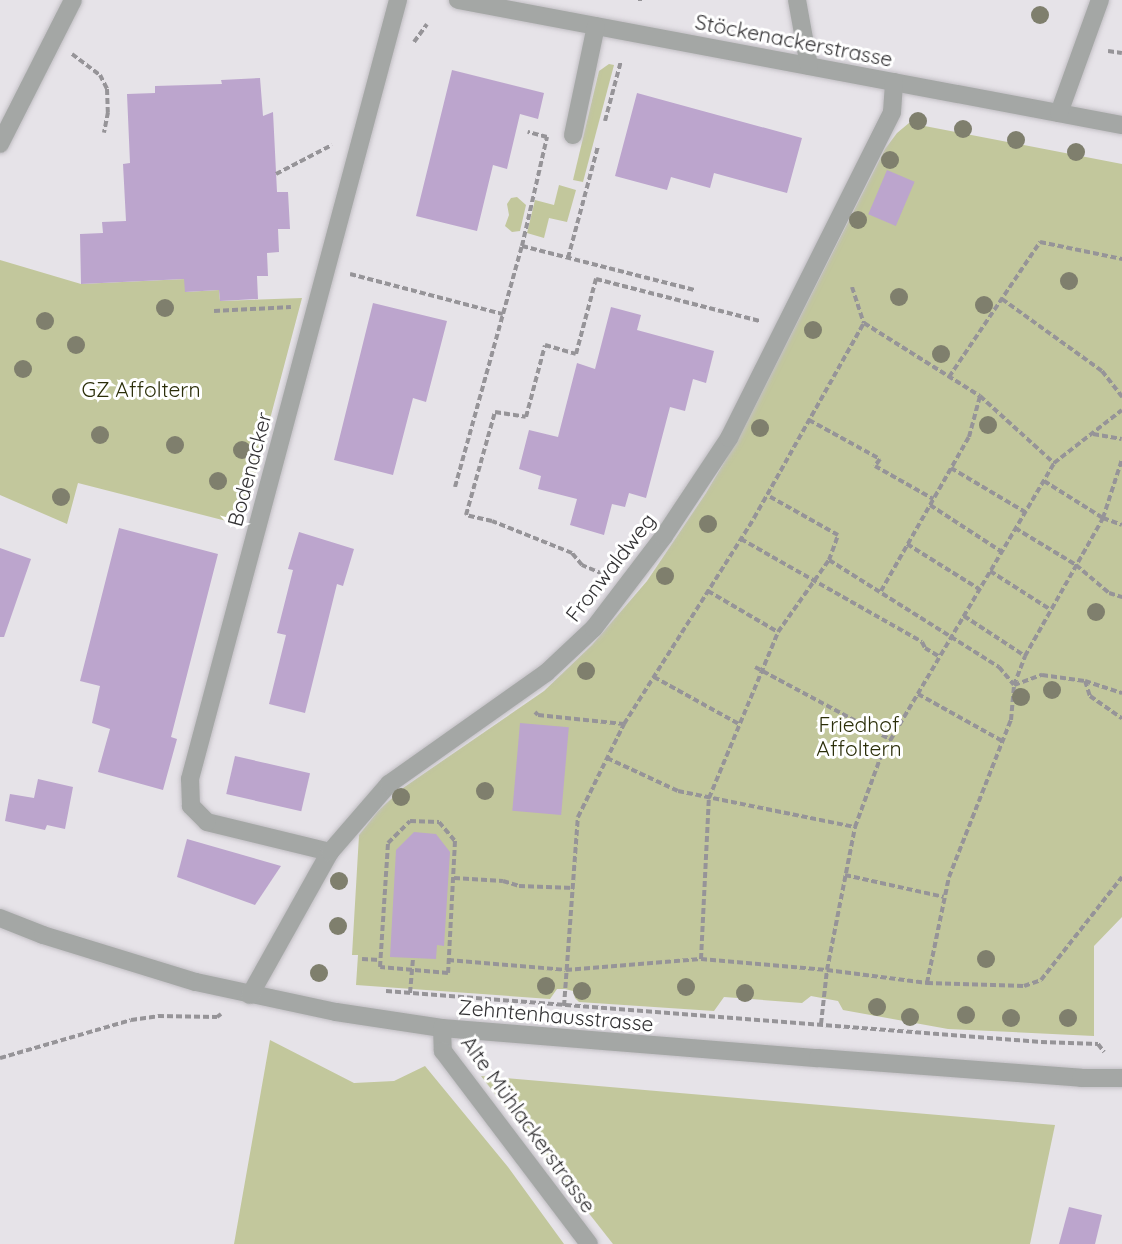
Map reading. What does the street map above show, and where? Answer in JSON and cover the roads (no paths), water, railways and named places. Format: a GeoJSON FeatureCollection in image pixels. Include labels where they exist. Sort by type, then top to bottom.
{"type":"FeatureCollection","features":[{"type":"Feature","properties":{"kind":"street"},"geometry":{"type":"LineString","coordinates":[[0,144],[5,120],[52,41],[73,0]]}},
{"type":"Feature","properties":{"kind":"street","name":"Bodenacker"},"geometry":{"type":"LineString","coordinates":[[330,852],[207,822],[191,806],[190,778],[398,0]]}},
{"type":"Feature","properties":{"kind":"street","name":"Stöckenackerstrasse"},"geometry":{"type":"LineString","coordinates":[[458,0],[1122,125]]}},
{"type":"Feature","properties":{"kind":"street"},"geometry":{"type":"LineString","coordinates":[[797,0],[809,66]]}},
{"type":"Feature","properties":{"kind":"street"},"geometry":{"type":"LineString","coordinates":[[1059,113],[1100,0]]}},
{"type":"Feature","properties":{"kind":"street"},"geometry":{"type":"LineString","coordinates":[[573,135],[596,26]]}},
{"type":"Feature","properties":{"kind":"street","name":"Fronwaldweg"},"geometry":{"type":"LineString","coordinates":[[250,995],[330,852],[389,784],[546,673],[594,628],[664,536],[729,438],[892,112],[894,82]]}},
{"type":"Feature","properties":{"kind":"street","name":"Zehntenhausstrasse"},"geometry":{"type":"LineString","coordinates":[[0,918],[43,935],[196,982],[336,1012],[442,1028],[1081,1078],[1122,1078]]}},
{"type":"Feature","properties":{"kind":"street","name":"Alte Mühlackerstrasse"},"geometry":{"type":"LineString","coordinates":[[442,1028],[443,1051],[589,1244]]}},
{"type":"Feature","properties":{"kind":"park label","name":"GZ Affoltern"},"geometry":{"type":"Point","coordinates":[141,389]}},
{"type":"Feature","properties":{"kind":"park label","name":"Friedhof Affoltern"},"geometry":{"type":"Point","coordinates":[859,736]}}]}
